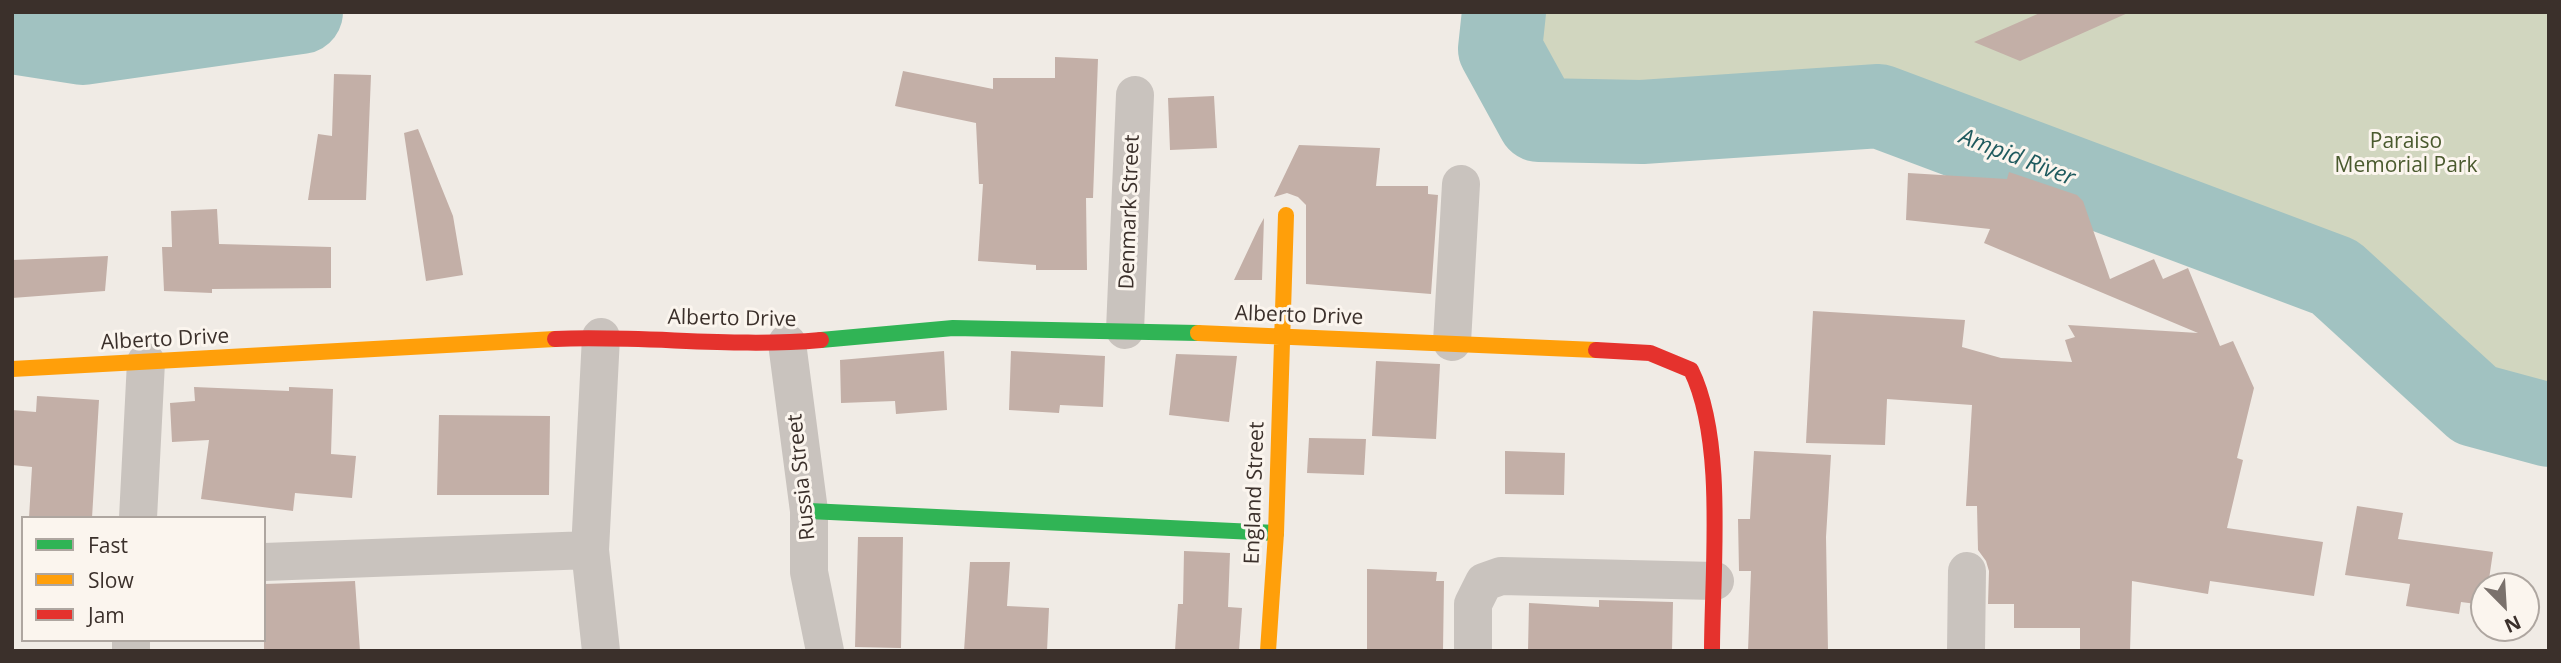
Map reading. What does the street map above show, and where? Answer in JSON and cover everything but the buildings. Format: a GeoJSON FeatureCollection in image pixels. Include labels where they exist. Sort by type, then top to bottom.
{"type":"FeatureCollection","features":[{"type":"Feature","properties":{"kind":"street","name":"Denmark Street"},"geometry":{"type":"LineString","coordinates":[[1125,330],[1135,95]]}},
{"type":"Feature","properties":{"kind":"street"},"geometry":{"type":"LineString","coordinates":[[1452,342],[1461,184]]}},
{"type":"Feature","properties":{"kind":"street","name":"England Street"},"geometry":{"type":"LineString","coordinates":[[1268,651],[1276,533],[1286,215]]}},
{"type":"Feature","properties":{"kind":"street","name":"Alberto Drive"},"geometry":{"type":"LineString","coordinates":[[12,369],[601,337],[787,343],[953,328],[1125,330],[1452,342],[1650,353],[1691,370],[1702,392],[1713,453],[1714,581]]}},
{"type":"Feature","properties":{"kind":"street"},"geometry":{"type":"LineString","coordinates":[[601,337],[590,550],[601,651]]}},
{"type":"Feature","properties":{"kind":"street","name":"Russia Street"},"geometry":{"type":"LineString","coordinates":[[787,343],[809,510],[809,572],[825,651]]}},
{"type":"Feature","properties":{"kind":"street"},"geometry":{"type":"LineString","coordinates":[[138,516],[146,362]]}},
{"type":"Feature","properties":{"kind":"street"},"geometry":{"type":"LineString","coordinates":[[809,510],[1276,533]]}},
{"type":"Feature","properties":{"kind":"street"},"geometry":{"type":"LineString","coordinates":[[266,562],[590,550]]}},
{"type":"Feature","properties":{"kind":"street"},"geometry":{"type":"LineString","coordinates":[[1966,571],[1966,651]]}},
{"type":"Feature","properties":{"kind":"street"},"geometry":{"type":"LineString","coordinates":[[1473,651],[1473,604],[1484,582],[1501,576],[1714,581],[1712,651]]}},
{"type":"Feature","properties":{"kind":"green space"},"geometry":{"type":"Polygon","coordinates":[[[12,12],[301,12],[83,43],[12,32],[12,12]]]}},
{"type":"Feature","properties":{"kind":"green space","name":"Paraiso Memorial Park"},"geometry":{"type":"Polygon","coordinates":[[[1504,12],[2549,12],[2549,425],[2475,405],[2335,277],[1879,106],[1642,122],[1539,120],[1500,49],[1504,12]]]}},
{"type":"Feature","properties":{"kind":"waterway","name":"Ampid River"},"geometry":{"type":"LineString","coordinates":[[12,32],[83,43],[301,12]]}},
{"type":"Feature","properties":{"kind":"waterway","name":"Ampid River"},"geometry":{"type":"LineString","coordinates":[[1504,12],[1500,49],[1539,120],[1642,122],[1879,106],[2335,277],[2475,405],[2549,425]]}},
{"type":"Feature","properties":{"kind":"traffic: fast"},"geometry":{"type":"LineString","coordinates":[[821,340],[953,328],[1198,333]]}},
{"type":"Feature","properties":{"kind":"traffic: fast"},"geometry":{"type":"LineString","coordinates":[[809,511],[1276,533]]}},
{"type":"Feature","properties":{"kind":"traffic: slow"},"geometry":{"type":"LineString","coordinates":[[1268,651],[1276,533],[1286,215]]}},
{"type":"Feature","properties":{"kind":"traffic: slow"},"geometry":{"type":"LineString","coordinates":[[1198,333],[1596,350]]}},
{"type":"Feature","properties":{"kind":"traffic: slow"},"geometry":{"type":"LineString","coordinates":[[12,369],[555,339]]}},
{"type":"Feature","properties":{"kind":"traffic: jam"},"geometry":{"type":"LineString","coordinates":[[555,339],[755,343],[821,340]]}},
{"type":"Feature","properties":{"kind":"traffic: jam"},"geometry":{"type":"LineString","coordinates":[[1596,350],[1650,353],[1691,370],[1702,399],[1713,469],[1715,546],[1712,651]]}}]}
